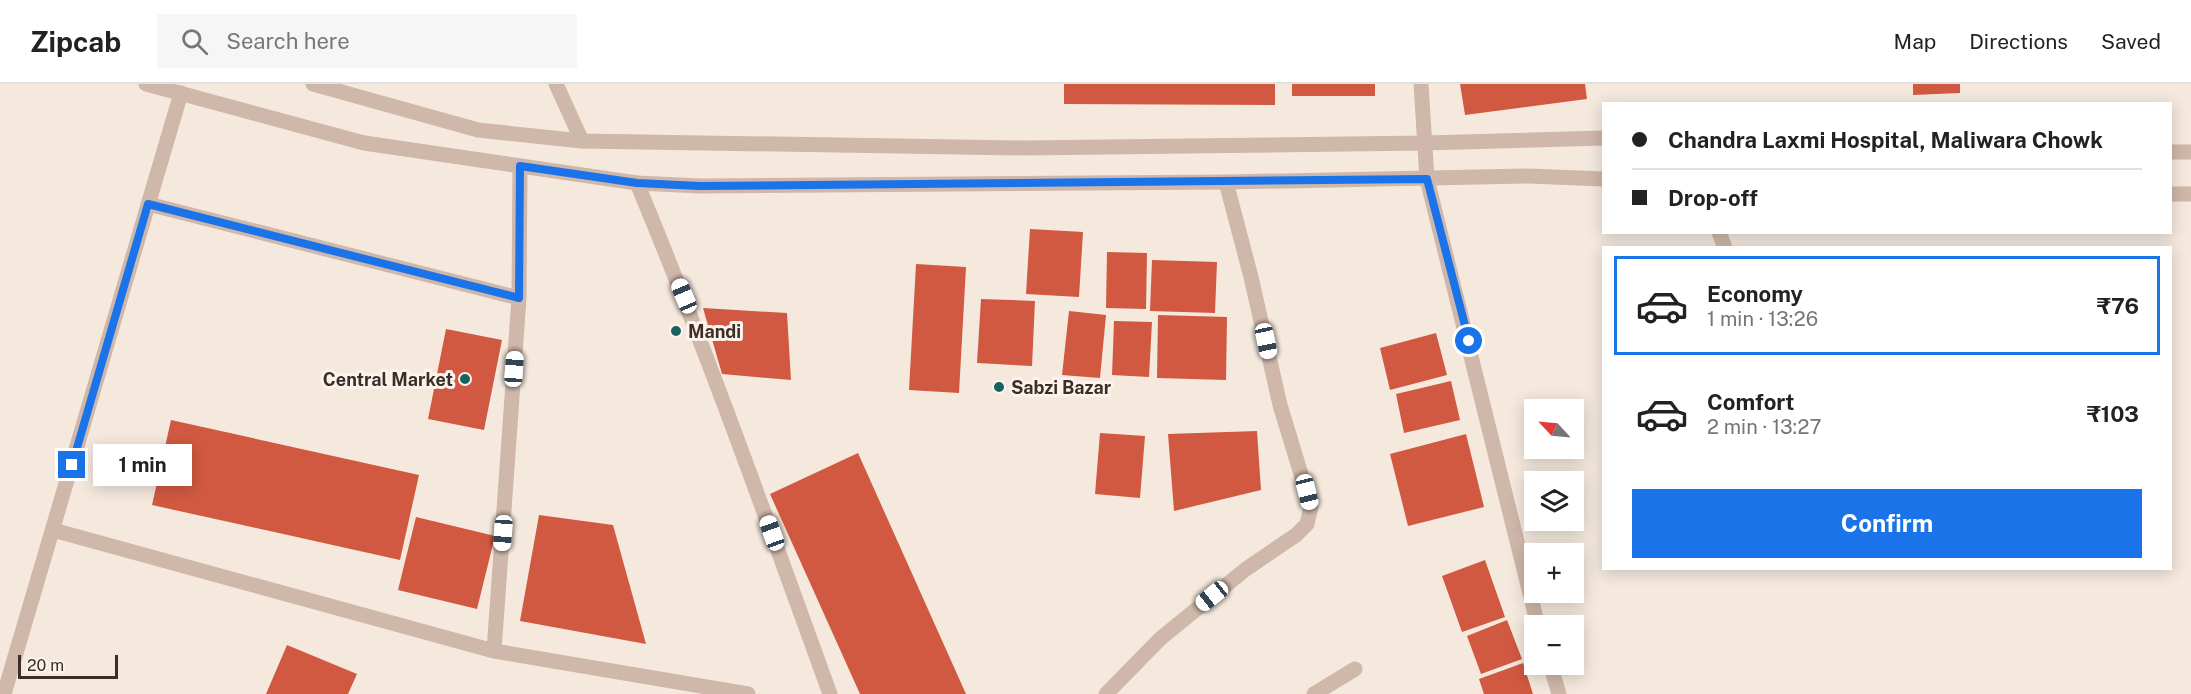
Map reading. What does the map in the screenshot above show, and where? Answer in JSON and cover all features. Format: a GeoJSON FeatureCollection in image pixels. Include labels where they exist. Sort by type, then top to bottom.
{"type":"FeatureCollection","features":[{"type":"Feature","properties":{"kind":"street"},"geometry":{"type":"LineString","coordinates":[[146,84],[364,143],[637,183],[712,186],[1226,182],[1529,176],[1602,179]]}},
{"type":"Feature","properties":{"kind":"street"},"geometry":{"type":"LineString","coordinates":[[313,84],[478,130],[582,141],[1024,148],[1425,143],[1602,138]]}},
{"type":"Feature","properties":{"kind":"street"},"geometry":{"type":"LineString","coordinates":[[556,84],[582,141]]}},
{"type":"Feature","properties":{"kind":"street"},"geometry":{"type":"LineString","coordinates":[[1421,84],[1427,179],[1452,272],[1535,615]]}},
{"type":"Feature","properties":{"kind":"street"},"geometry":{"type":"LineString","coordinates":[[4,694],[181,93]]}},
{"type":"Feature","properties":{"kind":"street"},"geometry":{"type":"LineString","coordinates":[[2172,152],[2191,152]]}},
{"type":"Feature","properties":{"kind":"street"},"geometry":{"type":"LineString","coordinates":[[494,651],[519,298],[520,166]]}},
{"type":"Feature","properties":{"kind":"street"},"geometry":{"type":"LineString","coordinates":[[1106,694],[1170,631],[1246,569],[1296,535],[1307,524],[1311,507],[1280,405],[1251,277],[1226,182]]}},
{"type":"Feature","properties":{"kind":"street"},"geometry":{"type":"LineString","coordinates":[[637,183],[684,296],[729,415],[830,694]]}},
{"type":"Feature","properties":{"kind":"street"},"geometry":{"type":"LineString","coordinates":[[2172,194],[2191,194]]}},
{"type":"Feature","properties":{"kind":"street"},"geometry":{"type":"LineString","coordinates":[[148,204],[519,298]]}},
{"type":"Feature","properties":{"kind":"street"},"geometry":{"type":"LineString","coordinates":[[53,530],[494,651],[748,694]]}},
{"type":"Feature","properties":{"kind":"street"},"geometry":{"type":"LineString","coordinates":[[1314,694],[1355,669]]}},
{"type":"Feature","properties":{"kind":"street"},"geometry":{"type":"LineString","coordinates":[[1553,675],[1559,694]]}},
{"type":"Feature","properties":{"kind":"building"},"geometry":{"type":"Polygon","coordinates":[[[1064,84],[1275,84],[1275,105],[1064,104],[1064,84]]]}},
{"type":"Feature","properties":{"kind":"building"},"geometry":{"type":"Polygon","coordinates":[[[1292,84],[1375,84],[1375,96],[1292,96],[1292,84]]]}},
{"type":"Feature","properties":{"kind":"building"},"geometry":{"type":"Polygon","coordinates":[[[1460,84],[1585,84],[1587,99],[1465,115],[1460,84]]]}},
{"type":"Feature","properties":{"kind":"building"},"geometry":{"type":"Polygon","coordinates":[[[1913,84],[1960,84],[1960,93],[1913,95],[1913,84]]]}},
{"type":"Feature","properties":{"kind":"building"},"geometry":{"type":"Polygon","coordinates":[[[1030,229],[1083,232],[1079,297],[1026,294],[1030,229]]]}},
{"type":"Feature","properties":{"kind":"building"},"geometry":{"type":"Polygon","coordinates":[[[1107,252],[1147,253],[1146,309],[1106,308],[1107,252]]]}},
{"type":"Feature","properties":{"kind":"building"},"geometry":{"type":"Polygon","coordinates":[[[1152,260],[1217,262],[1215,313],[1150,311],[1152,260]]]}},
{"type":"Feature","properties":{"kind":"building"},"geometry":{"type":"Polygon","coordinates":[[[916,264],[966,267],[959,393],[909,390],[916,264]]]}},
{"type":"Feature","properties":{"kind":"building"},"geometry":{"type":"Polygon","coordinates":[[[981,299],[1035,301],[1032,366],[977,363],[981,299]]]}},
{"type":"Feature","properties":{"kind":"building"},"geometry":{"type":"Polygon","coordinates":[[[703,308],[787,313],[791,380],[722,374],[703,308]]]}},
{"type":"Feature","properties":{"kind":"building"},"geometry":{"type":"Polygon","coordinates":[[[1069,311],[1106,315],[1100,378],[1062,375],[1069,311]]]}},
{"type":"Feature","properties":{"kind":"building"},"geometry":{"type":"Polygon","coordinates":[[[1158,315],[1227,317],[1226,380],[1157,378],[1158,315]]]}},
{"type":"Feature","properties":{"kind":"building"},"geometry":{"type":"Polygon","coordinates":[[[1114,321],[1152,322],[1149,377],[1112,375],[1114,321]]]}},
{"type":"Feature","properties":{"kind":"building","name":"Central Market"},"geometry":{"type":"Polygon","coordinates":[[[446,329],[502,340],[484,430],[428,419],[446,329]]]}},
{"type":"Feature","properties":{"kind":"building"},"geometry":{"type":"Polygon","coordinates":[[[1436,333],[1447,375],[1390,390],[1380,348],[1436,333]]]}},
{"type":"Feature","properties":{"kind":"building"},"geometry":{"type":"Polygon","coordinates":[[[1451,381],[1460,420],[1404,433],[1396,394],[1451,381]]]}},
{"type":"Feature","properties":{"kind":"building"},"geometry":{"type":"Polygon","coordinates":[[[171,420],[419,475],[400,560],[152,505],[171,420]]]}},
{"type":"Feature","properties":{"kind":"building"},"geometry":{"type":"Polygon","coordinates":[[[1257,431],[1261,490],[1174,511],[1168,434],[1257,431]]]}},
{"type":"Feature","properties":{"kind":"building"},"geometry":{"type":"Polygon","coordinates":[[[1100,433],[1145,436],[1140,498],[1095,494],[1100,433]]]}},
{"type":"Feature","properties":{"kind":"building"},"geometry":{"type":"Polygon","coordinates":[[[1466,434],[1484,507],[1408,526],[1390,454],[1466,434]]]}},
{"type":"Feature","properties":{"kind":"building"},"geometry":{"type":"Polygon","coordinates":[[[858,453],[966,694],[860,694],[770,494],[858,453]]]}},
{"type":"Feature","properties":{"kind":"building"},"geometry":{"type":"Polygon","coordinates":[[[539,515],[613,525],[646,644],[520,621],[539,515]]]}},
{"type":"Feature","properties":{"kind":"building"},"geometry":{"type":"Polygon","coordinates":[[[416,517],[495,536],[477,609],[398,590],[416,517]]]}},
{"type":"Feature","properties":{"kind":"building"},"geometry":{"type":"Polygon","coordinates":[[[1485,560],[1505,617],[1462,632],[1442,576],[1485,560]]]}},
{"type":"Feature","properties":{"kind":"building"},"geometry":{"type":"Polygon","coordinates":[[[1507,620],[1522,659],[1481,674],[1467,636],[1507,620]]]}},
{"type":"Feature","properties":{"kind":"building"},"geometry":{"type":"Polygon","coordinates":[[[287,645],[357,674],[348,694],[266,694],[287,645]]]}},
{"type":"Feature","properties":{"kind":"building"},"geometry":{"type":"Polygon","coordinates":[[[1523,663],[1524,675],[1527,675],[1533,694],[1484,694],[1479,679],[1523,663]]]}},
{"type":"Feature","properties":{"kind":"place","name":"Mandi"},"geometry":{"type":"Point","coordinates":[676,331]}},
{"type":"Feature","properties":{"kind":"place","name":"Central Market"},"geometry":{"type":"Point","coordinates":[465,379]}},
{"type":"Feature","properties":{"kind":"place","name":"Sabzi Bazar"},"geometry":{"type":"Point","coordinates":[999,387]}},
{"type":"Feature","properties":{"kind":"route"},"geometry":{"type":"LineString","coordinates":[[72,465],[148,204],[519,298],[520,166],[637,183],[700,186],[1427,179],[1469,341]]}}]}
